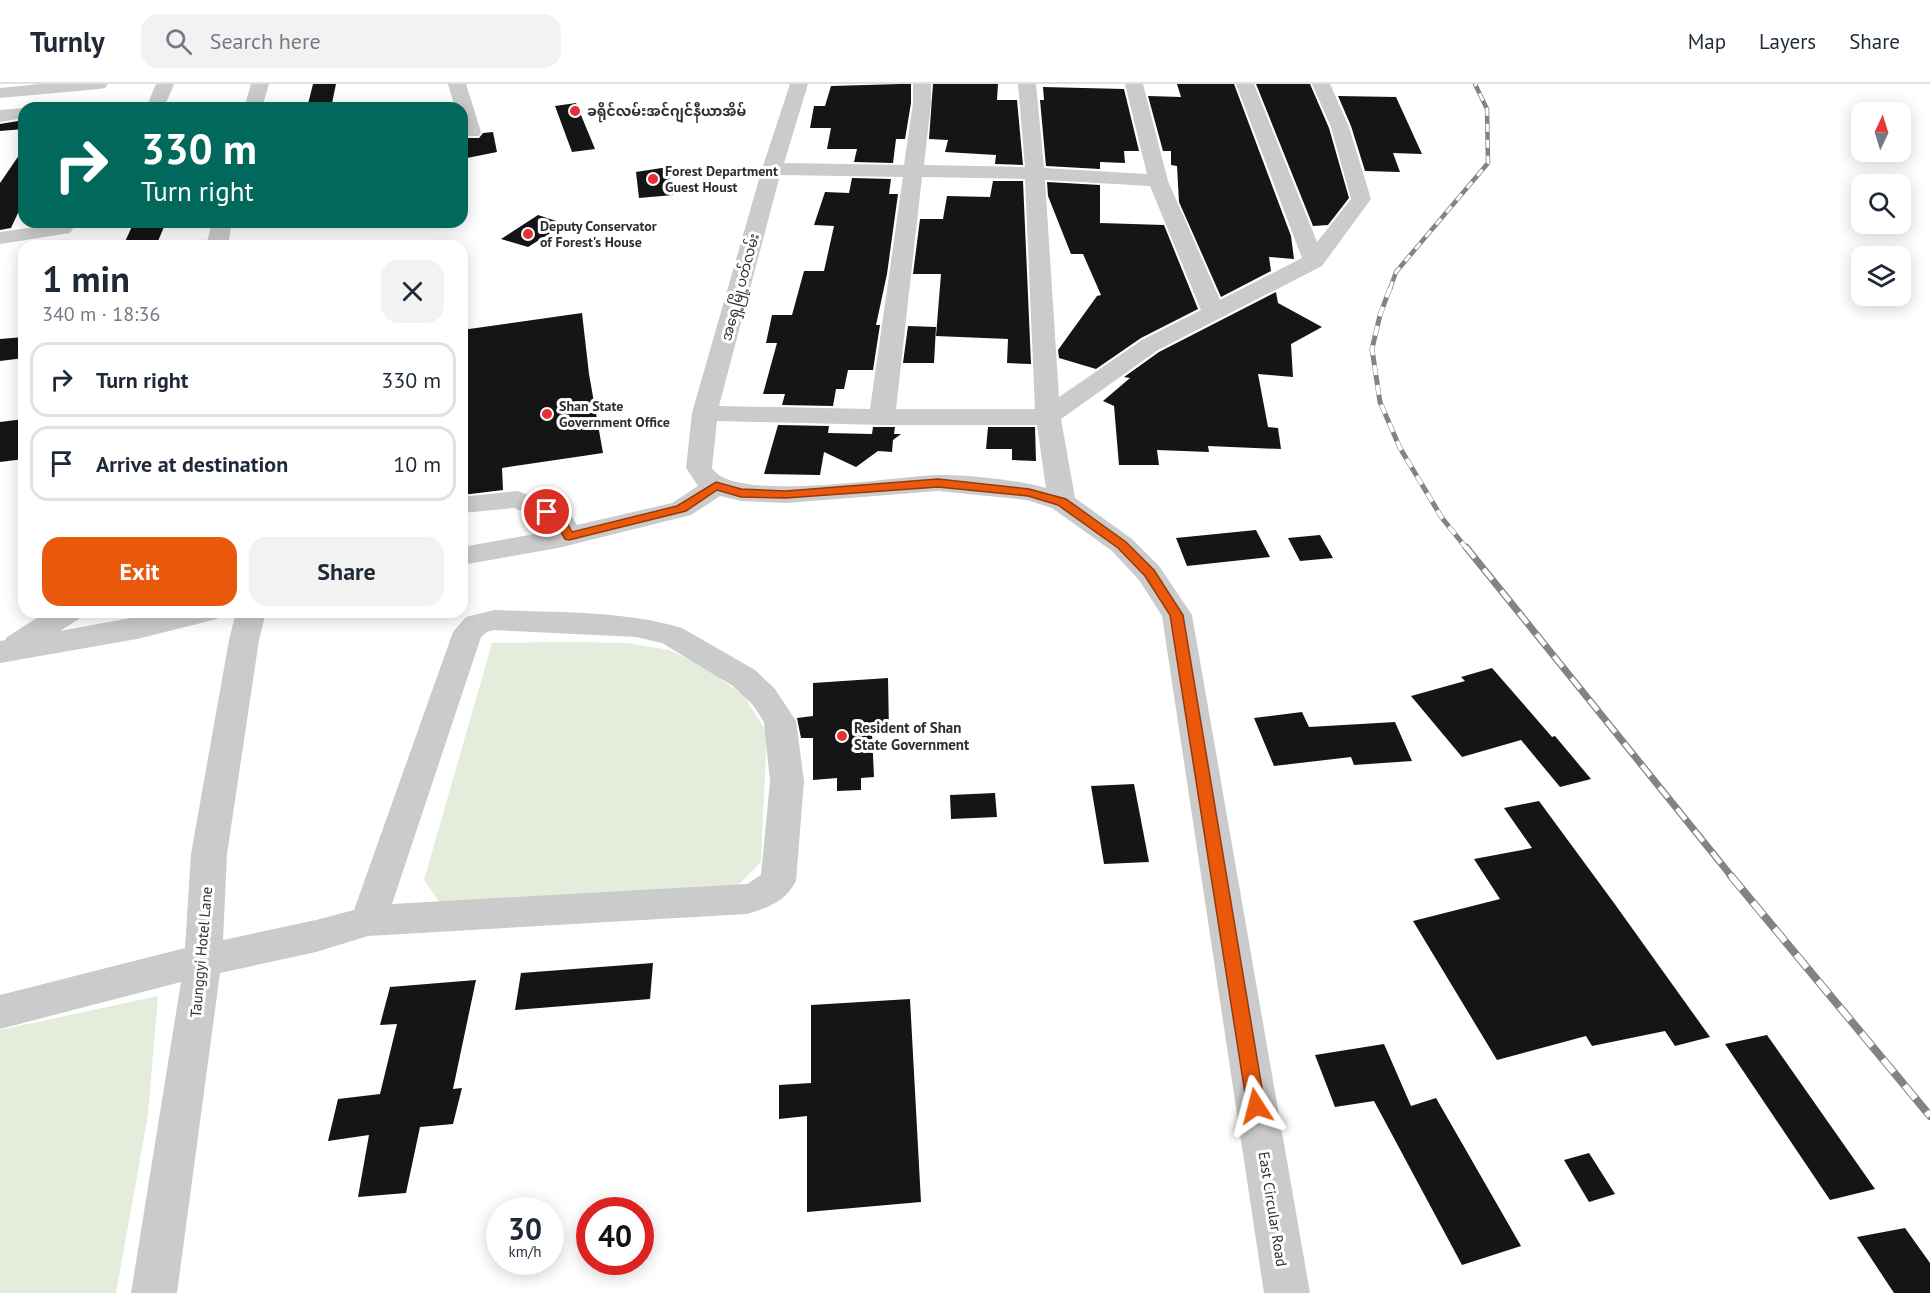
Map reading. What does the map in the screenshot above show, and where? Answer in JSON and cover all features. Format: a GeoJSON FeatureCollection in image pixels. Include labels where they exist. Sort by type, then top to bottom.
{"type":"FeatureCollection","features":[{"type":"Feature","properties":{"kind":"street"},"geometry":{"type":"LineString","coordinates":[[0,93],[99,84]]}},
{"type":"Feature","properties":{"kind":"street"},"geometry":{"type":"LineString","coordinates":[[158,102],[165,84]]}},
{"type":"Feature","properties":{"kind":"street"},"geometry":{"type":"LineString","coordinates":[[255,102],[260,84]]}},
{"type":"Feature","properties":{"kind":"street"},"geometry":{"type":"LineString","coordinates":[[457,84],[463,102]]}},
{"type":"Feature","properties":{"kind":"street","name":"အရှေ့မြို့ပတ်လမ်း"},"geometry":{"type":"LineString","coordinates":[[716,486],[704,477],[699,468],[705,413],[772,169],[799,84]]}},
{"type":"Feature","properties":{"kind":"street"},"geometry":{"type":"LineString","coordinates":[[882,417],[922,103],[922,84]]}},
{"type":"Feature","properties":{"kind":"street"},"geometry":{"type":"LineString","coordinates":[[1027,84],[1035,173],[1048,417],[1062,502]]}},
{"type":"Feature","properties":{"kind":"street"},"geometry":{"type":"LineString","coordinates":[[1134,84],[1158,181],[1214,313]]}},
{"type":"Feature","properties":{"kind":"street"},"geometry":{"type":"LineString","coordinates":[[1245,84],[1314,261]]}},
{"type":"Feature","properties":{"kind":"street"},"geometry":{"type":"LineString","coordinates":[[705,413],[882,417],[1048,417],[1150,345],[1314,261],[1360,199],[1340,127],[1321,84]]}},
{"type":"Feature","properties":{"kind":"street"},"geometry":{"type":"LineString","coordinates":[[59,102],[68,87]]}},
{"type":"Feature","properties":{"kind":"street"},"geometry":{"type":"LineString","coordinates":[[0,116],[18,114]]}},
{"type":"Feature","properties":{"kind":"street"},"geometry":{"type":"LineString","coordinates":[[468,119],[472,132]]}},
{"type":"Feature","properties":{"kind":"street"},"geometry":{"type":"LineString","coordinates":[[772,169],[1035,173],[1158,181]]}},
{"type":"Feature","properties":{"kind":"street"},"geometry":{"type":"LineString","coordinates":[[0,238],[63,229]]}},
{"type":"Feature","properties":{"kind":"street","name":"East Circular Road"},"geometry":{"type":"LineString","coordinates":[[716,486],[741,493],[786,495],[938,483],[1029,492],[1062,502],[1122,545],[1149,573],[1177,615],[1287,1293]]}},
{"type":"Feature","properties":{"kind":"street"},"geometry":{"type":"LineString","coordinates":[[468,555],[569,536],[681,508],[716,486]]}},
{"type":"Feature","properties":{"kind":"street"},"geometry":{"type":"LineString","coordinates":[[468,504],[518,499],[559,518],[569,536]]}},
{"type":"Feature","properties":{"kind":"street"},"geometry":{"type":"LineString","coordinates":[[4,651],[58,618]]}},
{"type":"Feature","properties":{"kind":"street"},"geometry":{"type":"LineString","coordinates":[[4,651],[137,629],[182,618]]}},
{"type":"Feature","properties":{"kind":"street","name":"Taunggyi Hotel Lane"},"geometry":{"type":"LineString","coordinates":[[154,1293],[203,960],[209,854],[250,618]]}},
{"type":"Feature","properties":{"kind":"street"},"geometry":{"type":"LineString","coordinates":[[0,1011],[203,960],[316,936],[368,921],[747,899],[765,893],[778,881],[782,849],[787,781],[780,721],[764,697],[744,678],[671,635],[636,627],[494,620],[477,624],[468,632],[368,921]]}},
{"type":"Feature","properties":{"kind":"green space"},"geometry":{"type":"Polygon","coordinates":[[[492,643],[627,643],[669,650],[703,666],[743,695],[767,732],[761,862],[736,887],[441,905],[424,880],[492,643]]]}},
{"type":"Feature","properties":{"kind":"green space"},"geometry":{"type":"Polygon","coordinates":[[[158,996],[148,1115],[116,1293],[0,1293],[0,1030],[158,996]]]}},
{"type":"Feature","properties":{"kind":"building"},"geometry":{"type":"Polygon","coordinates":[[[313,84],[336,84],[332,102],[308,102],[313,84]]]}},
{"type":"Feature","properties":{"kind":"building"},"geometry":{"type":"Polygon","coordinates":[[[911,84],[911,103],[905,139],[896,139],[893,163],[854,162],[857,149],[827,149],[831,128],[810,128],[814,106],[825,106],[831,86],[911,84]]]}},
{"type":"Feature","properties":{"kind":"building"},"geometry":{"type":"Polygon","coordinates":[[[933,84],[998,84],[997,100],[1017,100],[1023,165],[995,164],[996,155],[945,152],[948,140],[929,139],[933,84]]]}},
{"type":"Feature","properties":{"kind":"building"},"geometry":{"type":"Polygon","coordinates":[[[1177,84],[1234,84],[1291,236],[1294,259],[1269,257],[1271,271],[1221,297],[1179,202],[1177,166],[1171,165],[1171,151],[1163,151],[1148,96],[1181,97],[1177,84]]]}},
{"type":"Feature","properties":{"kind":"building"},"geometry":{"type":"Polygon","coordinates":[[[1256,84],[1310,84],[1329,128],[1349,198],[1328,225],[1313,226],[1256,84]]]}},
{"type":"Feature","properties":{"kind":"building"},"geometry":{"type":"Polygon","coordinates":[[[1043,87],[1124,89],[1139,151],[1124,151],[1125,163],[1100,162],[1100,169],[1046,166],[1040,100],[1044,100],[1043,87]]]}},
{"type":"Feature","properties":{"kind":"building"},"geometry":{"type":"Polygon","coordinates":[[[1338,96],[1396,97],[1422,154],[1393,153],[1400,172],[1365,171],[1351,126],[1338,96]]]}},
{"type":"Feature","properties":{"kind":"building"},"geometry":{"type":"Polygon","coordinates":[[[576,103],[595,149],[572,152],[555,106],[576,103]]]}},
{"type":"Feature","properties":{"kind":"building"},"geometry":{"type":"Polygon","coordinates":[[[18,121],[18,130],[0,131],[0,124],[18,121]]]}},
{"type":"Feature","properties":{"kind":"building"},"geometry":{"type":"Polygon","coordinates":[[[493,132],[497,152],[468,158],[468,138],[479,138],[483,133],[493,132]]]}},
{"type":"Feature","properties":{"kind":"building"},"geometry":{"type":"Polygon","coordinates":[[[18,157],[18,213],[11,228],[0,230],[0,183],[18,157]]]}},
{"type":"Feature","properties":{"kind":"building","name":"Forest Department Guest Houst"},"geometry":{"type":"Polygon","coordinates":[[[668,167],[673,195],[639,198],[636,172],[668,167]]]}},
{"type":"Feature","properties":{"kind":"building"},"geometry":{"type":"Polygon","coordinates":[[[852,178],[891,179],[889,194],[898,194],[887,274],[876,325],[880,325],[873,370],[848,370],[844,389],[836,389],[833,406],[782,405],[785,394],[763,394],[777,343],[766,343],[772,315],[792,315],[804,271],[824,271],[834,226],[814,225],[825,192],[849,193],[852,178]]]}},
{"type":"Feature","properties":{"kind":"building"},"geometry":{"type":"Polygon","coordinates":[[[993,181],[1023,181],[1031,364],[1007,363],[1008,339],[936,336],[941,274],[913,274],[920,219],[943,219],[947,196],[990,197],[993,181]]]}},
{"type":"Feature","properties":{"kind":"building"},"geometry":{"type":"Polygon","coordinates":[[[1047,182],[1100,185],[1100,223],[1164,225],[1198,309],[1141,338],[1096,369],[1059,358],[1058,350],[1097,296],[1101,295],[1083,254],[1071,254],[1048,196],[1047,182]]]}},
{"type":"Feature","properties":{"kind":"building","name":"Deputy Conservator of Forest's House"},"geometry":{"type":"Polygon","coordinates":[[[538,215],[565,224],[528,247],[501,239],[538,215]]]}},
{"type":"Feature","properties":{"kind":"building"},"geometry":{"type":"Polygon","coordinates":[[[131,228],[164,228],[158,240],[126,240],[131,228]]]}},
{"type":"Feature","properties":{"kind":"building"},"geometry":{"type":"Polygon","coordinates":[[[1276,292],[1278,303],[1322,327],[1291,344],[1293,377],[1258,374],[1268,427],[1278,428],[1281,449],[1208,446],[1209,452],[1157,450],[1159,465],[1119,465],[1114,406],[1103,401],[1130,378],[1124,377],[1159,352],[1276,292]]]}},
{"type":"Feature","properties":{"kind":"building","name":"Shan State Government Office"},"geometry":{"type":"Polygon","coordinates":[[[582,313],[589,374],[603,453],[502,468],[503,490],[468,494],[468,329],[582,313]]]}},
{"type":"Feature","properties":{"kind":"building"},"geometry":{"type":"Polygon","coordinates":[[[908,326],[936,327],[934,363],[903,363],[908,326]]]}},
{"type":"Feature","properties":{"kind":"building"},"geometry":{"type":"Polygon","coordinates":[[[18,338],[18,359],[0,361],[0,339],[18,338]]]}},
{"type":"Feature","properties":{"kind":"building"},"geometry":{"type":"Polygon","coordinates":[[[18,420],[18,460],[0,462],[0,422],[18,420]]]}},
{"type":"Feature","properties":{"kind":"building"},"geometry":{"type":"Polygon","coordinates":[[[778,425],[829,426],[828,433],[872,434],[873,427],[895,427],[894,434],[901,434],[893,440],[892,452],[878,451],[856,467],[824,452],[820,475],[764,474],[778,425]]]}},
{"type":"Feature","properties":{"kind":"building"},"geometry":{"type":"Polygon","coordinates":[[[988,427],[1035,427],[1036,461],[1012,460],[1012,449],[986,449],[988,427]]]}},
{"type":"Feature","properties":{"kind":"building"},"geometry":{"type":"Polygon","coordinates":[[[1256,530],[1270,557],[1187,566],[1176,538],[1256,530]]]}},
{"type":"Feature","properties":{"kind":"building"},"geometry":{"type":"Polygon","coordinates":[[[1320,535],[1333,558],[1300,561],[1288,538],[1320,535]]]}},
{"type":"Feature","properties":{"kind":"building"},"geometry":{"type":"Polygon","coordinates":[[[1492,668],[1591,779],[1560,787],[1521,740],[1462,757],[1411,696],[1465,681],[1461,677],[1492,668]]]}},
{"type":"Feature","properties":{"kind":"building","name":"Resident of Shan State Government"},"geometry":{"type":"Polygon","coordinates":[[[888,678],[889,732],[872,733],[874,777],[861,778],[861,790],[837,791],[837,778],[813,780],[813,738],[801,738],[797,718],[813,716],[813,683],[888,678]]]}},
{"type":"Feature","properties":{"kind":"building"},"geometry":{"type":"Polygon","coordinates":[[[1302,712],[1309,727],[1395,722],[1412,761],[1354,765],[1351,757],[1274,766],[1254,718],[1302,712]]]}},
{"type":"Feature","properties":{"kind":"building"},"geometry":{"type":"Polygon","coordinates":[[[1134,784],[1149,862],[1104,864],[1091,786],[1134,784]]]}},
{"type":"Feature","properties":{"kind":"building"},"geometry":{"type":"Polygon","coordinates":[[[995,793],[997,817],[951,819],[950,795],[995,793]]]}},
{"type":"Feature","properties":{"kind":"building"},"geometry":{"type":"Polygon","coordinates":[[[1539,801],[1710,1037],[1675,1046],[1665,1031],[1592,1046],[1586,1036],[1497,1060],[1413,921],[1500,899],[1474,859],[1532,848],[1504,808],[1539,801]]]}},
{"type":"Feature","properties":{"kind":"building"},"geometry":{"type":"Polygon","coordinates":[[[653,963],[650,999],[515,1010],[521,973],[653,963]]]}},
{"type":"Feature","properties":{"kind":"building"},"geometry":{"type":"Polygon","coordinates":[[[476,980],[453,1089],[462,1088],[453,1124],[420,1127],[406,1193],[358,1197],[369,1135],[328,1141],[338,1099],[380,1094],[397,1024],[380,1025],[390,987],[476,980]]]}},
{"type":"Feature","properties":{"kind":"building"},"geometry":{"type":"Polygon","coordinates":[[[910,999],[921,1202],[807,1212],[807,1116],[779,1119],[779,1085],[811,1083],[811,1005],[910,999]]]}},
{"type":"Feature","properties":{"kind":"building"},"geometry":{"type":"Polygon","coordinates":[[[1767,1035],[1875,1189],[1830,1200],[1725,1044],[1767,1035]]]}},
{"type":"Feature","properties":{"kind":"building"},"geometry":{"type":"Polygon","coordinates":[[[1384,1044],[1411,1106],[1436,1098],[1521,1246],[1462,1265],[1374,1101],[1335,1107],[1315,1055],[1384,1044]]]}},
{"type":"Feature","properties":{"kind":"building"},"geometry":{"type":"Polygon","coordinates":[[[1589,1153],[1615,1194],[1589,1202],[1564,1160],[1589,1153]]]}},
{"type":"Feature","properties":{"kind":"building"},"geometry":{"type":"Polygon","coordinates":[[[1905,1228],[1930,1263],[1930,1293],[1894,1293],[1857,1237],[1905,1228]]]}},
{"type":"Feature","properties":{"kind":"railway"},"geometry":{"type":"LineString","coordinates":[[1390,289],[1396,272],[1488,163],[1487,109],[1475,84]]}},
{"type":"Feature","properties":{"kind":"railway"},"geometry":{"type":"LineString","coordinates":[[1390,288],[1380,315],[1372,349],[1380,402],[1400,448],[1442,518],[1467,549]]}},
{"type":"Feature","properties":{"kind":"railway"},"geometry":{"type":"LineString","coordinates":[[1466,547],[1732,877]]}},
{"type":"Feature","properties":{"kind":"railway"},"geometry":{"type":"LineString","coordinates":[[1731,876],[1930,1116]]}},
{"type":"Feature","properties":{"kind":"place","name":"ခရိုင်လမ်းအင်ဂျင်နီယာအိမ်"},"geometry":{"type":"Point","coordinates":[575,111]}},
{"type":"Feature","properties":{"kind":"place","name":"Forest Department Guest Houst"},"geometry":{"type":"Point","coordinates":[653,179]}},
{"type":"Feature","properties":{"kind":"place","name":"Deputy Conservator of Forest's House"},"geometry":{"type":"Point","coordinates":[528,234]}},
{"type":"Feature","properties":{"kind":"place","name":"Shan State Government Office"},"geometry":{"type":"Point","coordinates":[547,414]}},
{"type":"Feature","properties":{"kind":"place","name":"Resident of Shan State Government"},"geometry":{"type":"Point","coordinates":[842,736]}},
{"type":"Feature","properties":{"kind":"route"},"geometry":{"type":"LineString","coordinates":[[547,512],[559,518],[569,536],[681,508],[716,486],[741,493],[786,495],[938,483],[1029,492],[1062,502],[1122,545],[1149,573],[1177,615],[1256,1106]]}}]}
